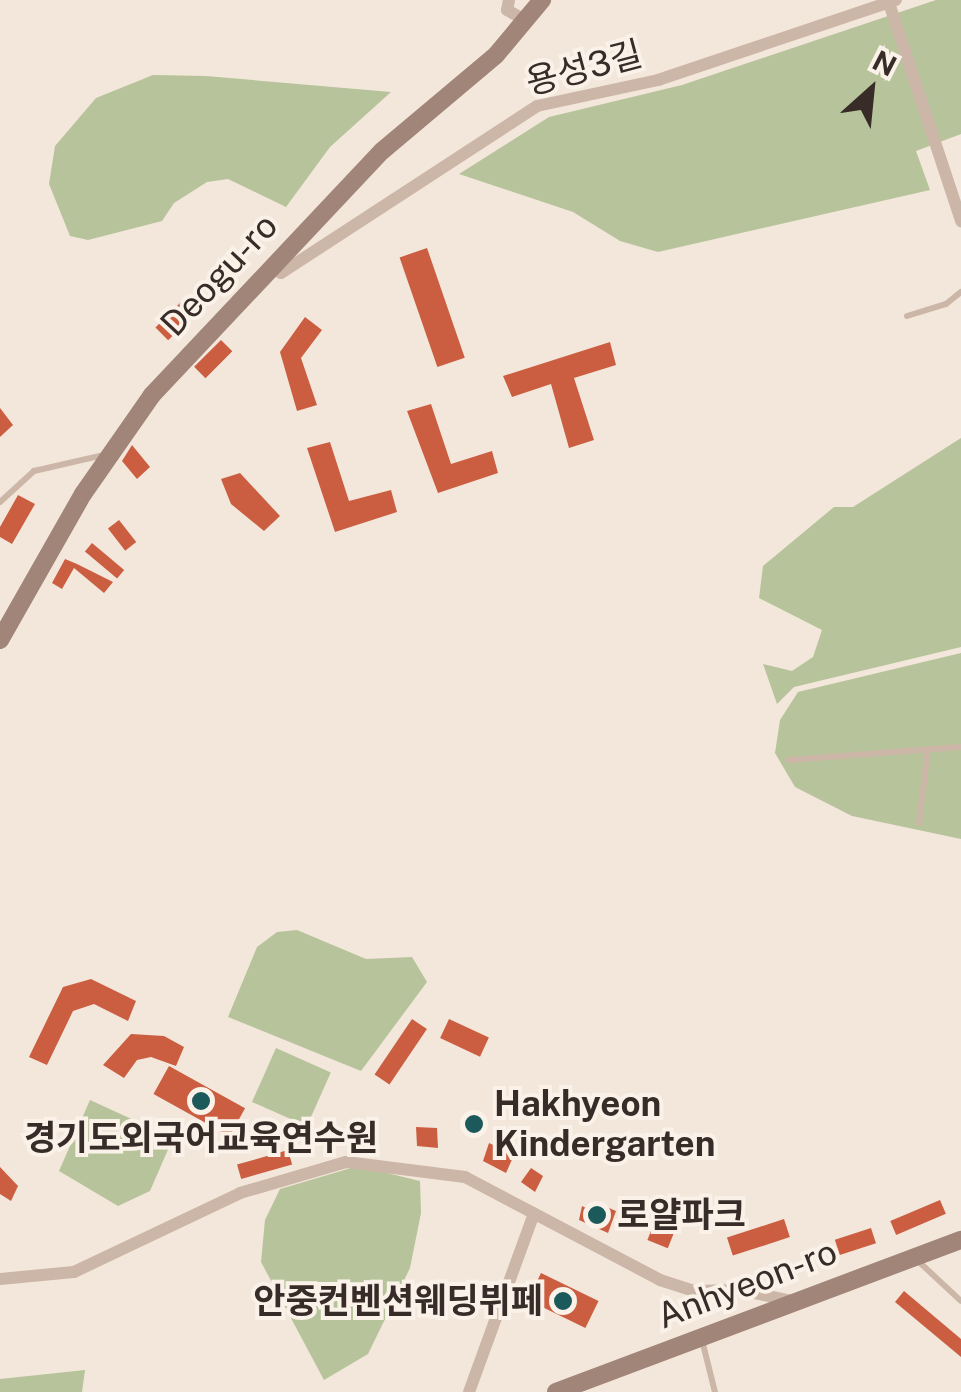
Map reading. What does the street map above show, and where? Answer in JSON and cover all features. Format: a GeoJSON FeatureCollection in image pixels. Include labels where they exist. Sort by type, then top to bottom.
{"type":"FeatureCollection","features":[{"type":"Feature","properties":{"kind":"street"},"geometry":{"type":"LineString","coordinates":[[510,0],[507,10],[527,22]]}},
{"type":"Feature","properties":{"kind":"street","name":"Deogu-ro"},"geometry":{"type":"LineString","coordinates":[[1,635],[108,454],[152,395],[382,151],[527,22],[542,0]]}},
{"type":"Feature","properties":{"kind":"street","name":"용성3길"},"geometry":{"type":"LineString","coordinates":[[272,266],[281,273],[537,106],[658,80],[892,1],[956,192],[961,220]]}},
{"type":"Feature","properties":{"kind":"street"},"geometry":{"type":"LineString","coordinates":[[0,1279],[74,1272],[240,1193],[346,1162],[464,1177],[660,1280],[693,1291],[740,1290],[791,1301]]}},
{"type":"Feature","properties":{"kind":"street"},"geometry":{"type":"LineString","coordinates":[[469,1392],[534,1213]]}},
{"type":"Feature","properties":{"kind":"street","name":"Anhyeon-ro"},"geometry":{"type":"LineString","coordinates":[[556,1392],[580,1388],[791,1301],[961,1240]]}},
{"type":"Feature","properties":{"kind":"lane"},"geometry":{"type":"LineString","coordinates":[[907,316],[946,304],[961,292]]}},
{"type":"Feature","properties":{"kind":"lane"},"geometry":{"type":"LineString","coordinates":[[0,502],[34,471],[108,454]]}},
{"type":"Feature","properties":{"kind":"lane"},"geometry":{"type":"LineString","coordinates":[[788,760],[961,747]]}},
{"type":"Feature","properties":{"kind":"lane"},"geometry":{"type":"LineString","coordinates":[[919,824],[928,749]]}},
{"type":"Feature","properties":{"kind":"lane"},"geometry":{"type":"LineString","coordinates":[[913,1256],[961,1302]]}},
{"type":"Feature","properties":{"kind":"lane"},"geometry":{"type":"LineString","coordinates":[[702,1338],[715,1392]]}},
{"type":"Feature","properties":{"kind":"green space"},"geometry":{"type":"Polygon","coordinates":[[[936,0],[961,0],[961,134],[916,151],[930,190],[658,252],[620,241],[573,212],[459,174],[549,117],[682,85],[936,0]]]}},
{"type":"Feature","properties":{"kind":"green space"},"geometry":{"type":"Polygon","coordinates":[[[153,75],[391,92],[330,147],[286,207],[228,179],[207,182],[174,203],[162,221],[88,240],[70,236],[49,184],[55,146],[96,98],[153,75]]]}},
{"type":"Feature","properties":{"kind":"green space"},"geometry":{"type":"Polygon","coordinates":[[[961,438],[961,647],[794,687],[777,704],[763,664],[792,671],[813,657],[822,630],[759,598],[763,566],[834,507],[853,507],[961,438]]]}},
{"type":"Feature","properties":{"kind":"green space"},"geometry":{"type":"Polygon","coordinates":[[[961,653],[961,839],[852,816],[795,787],[775,753],[780,720],[798,692],[961,653]]]}},
{"type":"Feature","properties":{"kind":"green space"},"geometry":{"type":"Polygon","coordinates":[[[297,930],[366,959],[412,957],[427,982],[361,1071],[228,1017],[257,947],[277,932],[297,930]]]}},
{"type":"Feature","properties":{"kind":"green space"},"geometry":{"type":"Polygon","coordinates":[[[276,1048],[331,1072],[307,1126],[252,1102],[276,1048]]]}},
{"type":"Feature","properties":{"kind":"green space"},"geometry":{"type":"Polygon","coordinates":[[[90,1100],[173,1138],[150,1191],[118,1206],[59,1171],[90,1100]]]}},
{"type":"Feature","properties":{"kind":"green space"},"geometry":{"type":"Polygon","coordinates":[[[358,1166],[420,1181],[421,1213],[410,1268],[368,1354],[324,1380],[261,1262],[265,1220],[280,1189],[358,1166]]]}},
{"type":"Feature","properties":{"kind":"green space"},"geometry":{"type":"Polygon","coordinates":[[[85,1370],[82,1392],[0,1392],[0,1379],[85,1370]]]}},
{"type":"Feature","properties":{"kind":"building"},"geometry":{"type":"Polygon","coordinates":[[[427,248],[465,358],[437,367],[400,257],[427,248]]]}},
{"type":"Feature","properties":{"kind":"building"},"geometry":{"type":"Polygon","coordinates":[[[183,300],[196,313],[168,340],[155,328],[183,300]]]}},
{"type":"Feature","properties":{"kind":"building"},"geometry":{"type":"Polygon","coordinates":[[[305,317],[322,330],[301,358],[317,405],[297,411],[280,352],[305,317]]]}},
{"type":"Feature","properties":{"kind":"building"},"geometry":{"type":"Polygon","coordinates":[[[221,340],[232,351],[205,378],[194,367],[221,340]]]}},
{"type":"Feature","properties":{"kind":"building"},"geometry":{"type":"Polygon","coordinates":[[[610,342],[616,365],[574,378],[594,440],[569,448],[551,384],[512,397],[503,376],[610,342]]]}},
{"type":"Feature","properties":{"kind":"building"},"geometry":{"type":"Polygon","coordinates":[[[431,404],[451,464],[492,451],[498,473],[438,493],[407,411],[431,404]]]}},
{"type":"Feature","properties":{"kind":"building"},"geometry":{"type":"Polygon","coordinates":[[[0,408],[13,425],[0,437],[0,408]]]}},
{"type":"Feature","properties":{"kind":"building"},"geometry":{"type":"Polygon","coordinates":[[[330,442],[349,501],[391,490],[397,512],[335,532],[307,448],[330,442]]]}},
{"type":"Feature","properties":{"kind":"building"},"geometry":{"type":"Polygon","coordinates":[[[132,445],[150,467],[137,479],[122,461],[132,445]]]}},
{"type":"Feature","properties":{"kind":"building"},"geometry":{"type":"Polygon","coordinates":[[[240,473],[280,516],[264,531],[231,504],[221,479],[240,473]]]}},
{"type":"Feature","properties":{"kind":"building"},"geometry":{"type":"Polygon","coordinates":[[[18,495],[35,504],[12,544],[0,537],[0,527],[18,495]]]}},
{"type":"Feature","properties":{"kind":"building"},"geometry":{"type":"Polygon","coordinates":[[[119,520],[136,542],[125,551],[108,529],[119,520]]]}},
{"type":"Feature","properties":{"kind":"building"},"geometry":{"type":"Polygon","coordinates":[[[92,543],[124,570],[117,578],[85,551],[92,543]]]}},
{"type":"Feature","properties":{"kind":"building"},"geometry":{"type":"Polygon","coordinates":[[[65,559],[113,582],[104,593],[74,568],[62,589],[52,583],[65,559]]]}},
{"type":"Feature","properties":{"kind":"building"},"geometry":{"type":"Polygon","coordinates":[[[91,979],[136,1001],[128,1021],[94,1004],[73,1011],[47,1065],[29,1057],[63,987],[91,979]]]}},
{"type":"Feature","properties":{"kind":"building"},"geometry":{"type":"Polygon","coordinates":[[[412,1019],[427,1029],[389,1085],[375,1075],[412,1019]]]}},
{"type":"Feature","properties":{"kind":"building"},"geometry":{"type":"Polygon","coordinates":[[[449,1019],[489,1038],[480,1057],[440,1038],[449,1019]]]}},
{"type":"Feature","properties":{"kind":"building"},"geometry":{"type":"Polygon","coordinates":[[[131,1034],[164,1036],[184,1047],[176,1066],[151,1057],[137,1060],[124,1078],[103,1065],[131,1034]]]}},
{"type":"Feature","properties":{"kind":"building","name":"경기도외국어교육연수원"},"geometry":{"type":"Polygon","coordinates":[[[169,1066],[245,1108],[230,1136],[153,1094],[169,1066]]]}},
{"type":"Feature","properties":{"kind":"building"},"geometry":{"type":"Polygon","coordinates":[[[416,1127],[437,1128],[438,1148],[417,1146],[416,1127]]]}},
{"type":"Feature","properties":{"kind":"building"},"geometry":{"type":"Polygon","coordinates":[[[489,1143],[514,1155],[506,1173],[483,1161],[489,1143]]]}},
{"type":"Feature","properties":{"kind":"building"},"geometry":{"type":"Polygon","coordinates":[[[288,1150],[292,1164],[241,1179],[237,1165],[288,1150]]]}},
{"type":"Feature","properties":{"kind":"building"},"geometry":{"type":"Polygon","coordinates":[[[0,1167],[18,1186],[11,1201],[0,1194],[0,1167]]]}},
{"type":"Feature","properties":{"kind":"building"},"geometry":{"type":"Polygon","coordinates":[[[531,1168],[543,1176],[535,1192],[521,1182],[531,1168]]]}},
{"type":"Feature","properties":{"kind":"building"},"geometry":{"type":"Polygon","coordinates":[[[940,1200],[946,1214],[896,1235],[890,1221],[940,1200]]]}},
{"type":"Feature","properties":{"kind":"building","name":"로얄파크"},"geometry":{"type":"Polygon","coordinates":[[[595,1202],[616,1211],[608,1233],[579,1220],[582,1206],[590,1210],[595,1202]]]}},
{"type":"Feature","properties":{"kind":"building"},"geometry":{"type":"Polygon","coordinates":[[[784,1219],[790,1237],[733,1256],[727,1238],[784,1219]]]}},
{"type":"Feature","properties":{"kind":"building"},"geometry":{"type":"Polygon","coordinates":[[[653,1226],[673,1234],[668,1248],[647,1240],[653,1226]]]}},
{"type":"Feature","properties":{"kind":"building"},"geometry":{"type":"Polygon","coordinates":[[[871,1228],[876,1243],[840,1255],[835,1240],[871,1228]]]}},
{"type":"Feature","properties":{"kind":"building","name":"안중컨벤션웨딩뷔페"},"geometry":{"type":"Polygon","coordinates":[[[541,1273],[599,1301],[585,1328],[528,1300],[541,1273]]]}},
{"type":"Feature","properties":{"kind":"building"},"geometry":{"type":"Polygon","coordinates":[[[904,1291],[961,1339],[961,1357],[895,1302],[904,1291]]]}},
{"type":"Feature","properties":{"kind":"place","name":"경기도외국어교육연수원"},"geometry":{"type":"Point","coordinates":[201,1101]}},
{"type":"Feature","properties":{"kind":"place","name":"Hakhyeon Kindergarten"},"geometry":{"type":"Point","coordinates":[474,1124]}},
{"type":"Feature","properties":{"kind":"place","name":"로얄파크"},"geometry":{"type":"Point","coordinates":[597,1215]}},
{"type":"Feature","properties":{"kind":"place","name":"안중컨벤션웨딩뷔페"},"geometry":{"type":"Point","coordinates":[563,1301]}}]}
